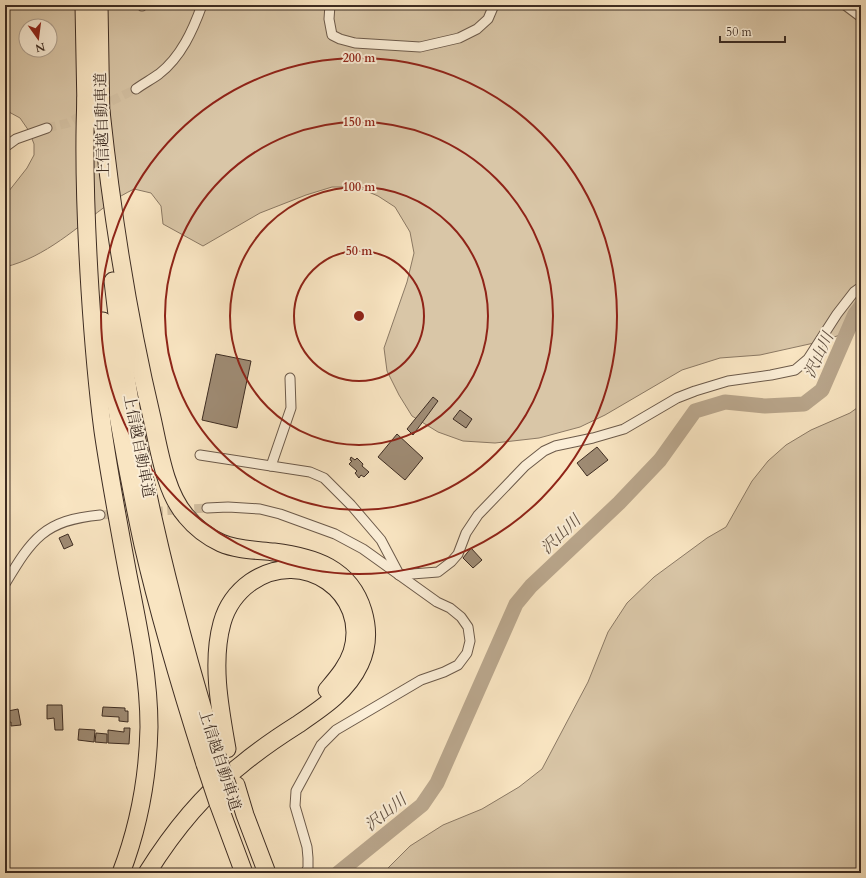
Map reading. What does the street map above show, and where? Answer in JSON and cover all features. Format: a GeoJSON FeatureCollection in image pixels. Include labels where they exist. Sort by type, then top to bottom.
{"type":"FeatureCollection","features":[{"type":"Feature","properties":{"kind":"highway","name":"上信越自動車道"},"geometry":{"type":"LineString","coordinates":[[84,5],[88,157],[97,265],[110,369],[140,530],[157,602],[172,656],[217,757]]}},
{"type":"Feature","properties":{"kind":"highway","name":"上信越自動車道"},"geometry":{"type":"LineString","coordinates":[[99,5],[101,111],[105,195],[119,331],[136,436],[159,547],[187,656],[228,794],[244,873]]}},
{"type":"Feature","properties":{"kind":"highway"},"geometry":{"type":"LineString","coordinates":[[86,98],[84,137],[85,198],[92,316],[99,392],[115,505],[141,642],[149,719],[148,751],[141,804],[130,850],[122,873]]}},
{"type":"Feature","properties":{"kind":"highway"},"geometry":{"type":"LineString","coordinates":[[101,111],[113,213],[131,320],[156,437],[168,482],[175,500],[184,514],[194,525],[220,543],[237,548],[276,552],[311,559],[325,564],[337,572],[356,593],[366,621],[367,635],[361,661],[345,688],[316,712],[265,746],[221,782],[187,818],[147,873]]}},
{"type":"Feature","properties":{"kind":"highway"},"geometry":{"type":"LineString","coordinates":[[136,873],[168,823],[199,788],[218,770],[239,754],[311,703],[326,691],[339,676],[352,651],[354,625],[351,612],[345,600],[325,579],[312,572],[299,569],[286,568],[271,572],[257,578],[245,586],[235,596],[227,609],[222,623],[217,657],[219,702],[217,757]]}},
{"type":"Feature","properties":{"kind":"highway","name":"上信越自動車道"},"geometry":{"type":"LineString","coordinates":[[228,794],[260,873]]}},
{"type":"Feature","properties":{"kind":"highway"},"geometry":{"type":"LineString","coordinates":[[228,794],[245,815],[267,873]]}},
{"type":"Feature","properties":{"kind":"street"},"geometry":{"type":"LineString","coordinates":[[136,89],[160,73],[175,57],[186,42],[197,20],[202,5]]}},
{"type":"Feature","properties":{"kind":"street"},"geometry":{"type":"LineString","coordinates":[[330,5],[329,19],[332,34],[340,39],[355,43],[420,47],[459,38],[477,29],[488,19],[494,5]]}},
{"type":"Feature","properties":{"kind":"street"},"geometry":{"type":"LineString","coordinates":[[845,5],[861,17]]}},
{"type":"Feature","properties":{"kind":"street"},"geometry":{"type":"LineString","coordinates":[[5,147],[16,139],[47,128]]}},
{"type":"Feature","properties":{"kind":"street"},"geometry":{"type":"LineString","coordinates":[[399,575],[438,572],[451,562],[458,554],[466,533],[478,516],[525,466],[544,451],[555,446],[594,438],[624,429],[678,398],[695,391],[728,381],[795,370],[808,359],[837,314],[854,292],[861,287]]}},
{"type":"Feature","properties":{"kind":"street"},"geometry":{"type":"LineString","coordinates":[[271,466],[291,408],[290,378]]}},
{"type":"Feature","properties":{"kind":"street"},"geometry":{"type":"LineString","coordinates":[[200,455],[310,472],[324,478],[351,505],[381,540],[399,575]]}},
{"type":"Feature","properties":{"kind":"street"},"geometry":{"type":"LineString","coordinates":[[206,508],[244,507],[260,509],[280,514],[335,534],[363,549],[437,602],[450,608],[461,616],[468,627],[470,641],[467,653],[458,665],[414,684],[336,730],[321,745],[296,791],[295,806],[307,847],[308,868],[305,873]]}},
{"type":"Feature","properties":{"kind":"street"},"geometry":{"type":"LineString","coordinates":[[5,584],[21,557],[43,532],[66,520],[100,515]]}},
{"type":"Feature","properties":{"kind":"shaded area"},"geometry":{"type":"Polygon","coordinates":[[[5,5],[861,5],[861,325],[854,330],[823,341],[760,355],[720,358],[682,370],[605,415],[580,427],[539,438],[495,443],[463,441],[438,432],[412,416],[387,371],[384,348],[407,282],[414,253],[410,232],[395,207],[378,196],[357,187],[332,187],[306,195],[260,213],[203,246],[163,224],[161,206],[151,193],[134,189],[113,201],[48,249],[5,267],[5,196],[27,168],[34,155],[34,144],[29,131],[20,118],[9,112],[5,114],[5,5]]]}},
{"type":"Feature","properties":{"kind":"shaded area"},"geometry":{"type":"Polygon","coordinates":[[[861,405],[861,873],[383,873],[410,846],[443,825],[482,809],[519,787],[542,769],[588,682],[608,632],[627,603],[654,577],[707,538],[726,527],[752,481],[768,461],[786,445],[811,430],[850,413],[861,405]]]}},
{"type":"Feature","properties":{"kind":"building"},"geometry":{"type":"Polygon","coordinates":[[[216,354],[251,361],[237,428],[202,420],[216,354]]]}},
{"type":"Feature","properties":{"kind":"building"},"geometry":{"type":"Polygon","coordinates":[[[433,397],[438,401],[413,435],[407,429],[433,397]]]}},
{"type":"Feature","properties":{"kind":"building"},"geometry":{"type":"Polygon","coordinates":[[[460,410],[472,419],[466,428],[453,419],[460,410]]]}},
{"type":"Feature","properties":{"kind":"building"},"geometry":{"type":"Polygon","coordinates":[[[397,434],[423,458],[405,480],[378,457],[397,434]]]}},
{"type":"Feature","properties":{"kind":"building"},"geometry":{"type":"Polygon","coordinates":[[[597,447],[608,460],[587,476],[577,463],[597,447]]]}},
{"type":"Feature","properties":{"kind":"building"},"geometry":{"type":"Polygon","coordinates":[[[351,457],[355,460],[357,458],[363,464],[362,466],[369,472],[364,477],[361,475],[359,478],[355,473],[357,471],[349,464],[352,461],[350,460],[351,457]]]}},
{"type":"Feature","properties":{"kind":"building"},"geometry":{"type":"Polygon","coordinates":[[[68,534],[73,545],[64,549],[59,538],[68,534]]]}},
{"type":"Feature","properties":{"kind":"building"},"geometry":{"type":"Polygon","coordinates":[[[471,548],[482,560],[473,568],[463,558],[471,548]]]}},
{"type":"Feature","properties":{"kind":"building"},"geometry":{"type":"Polygon","coordinates":[[[47,705],[62,705],[63,730],[55,730],[54,718],[47,719],[47,705]]]}},
{"type":"Feature","properties":{"kind":"building"},"geometry":{"type":"Polygon","coordinates":[[[103,707],[125,708],[125,711],[128,711],[128,722],[119,721],[119,717],[102,716],[103,707]]]}},
{"type":"Feature","properties":{"kind":"building"},"geometry":{"type":"Polygon","coordinates":[[[18,709],[21,725],[11,726],[11,722],[6,723],[5,725],[5,716],[9,715],[8,711],[18,709]]]}},
{"type":"Feature","properties":{"kind":"building"},"geometry":{"type":"Polygon","coordinates":[[[124,728],[130,728],[129,744],[108,743],[108,730],[124,732],[124,728]]]}},
{"type":"Feature","properties":{"kind":"building"},"geometry":{"type":"Polygon","coordinates":[[[79,729],[95,730],[94,742],[78,740],[79,729]]]}},
{"type":"Feature","properties":{"kind":"building"},"geometry":{"type":"Polygon","coordinates":[[[96,733],[107,734],[107,743],[95,742],[96,733]]]}},
{"type":"Feature","properties":{"kind":"waterway","name":"沢山川"},"geometry":{"type":"LineString","coordinates":[[338,873],[422,805],[437,783],[516,604],[531,586],[619,503],[660,460],[695,411],[725,402],[765,406],[804,404],[822,390],[855,314],[861,306]]}},
{"type":"Feature","properties":{"kind":"tunnel"},"geometry":{"type":"LineString","coordinates":[[99,107],[136,89]]}},
{"type":"Feature","properties":{"kind":"tunnel"},"geometry":{"type":"LineString","coordinates":[[47,128],[68,123],[88,112]]}},
{"type":"Feature","properties":{"kind":"tunnel"},"geometry":{"type":"LineString","coordinates":[[100,515],[207,508]]}}]}
